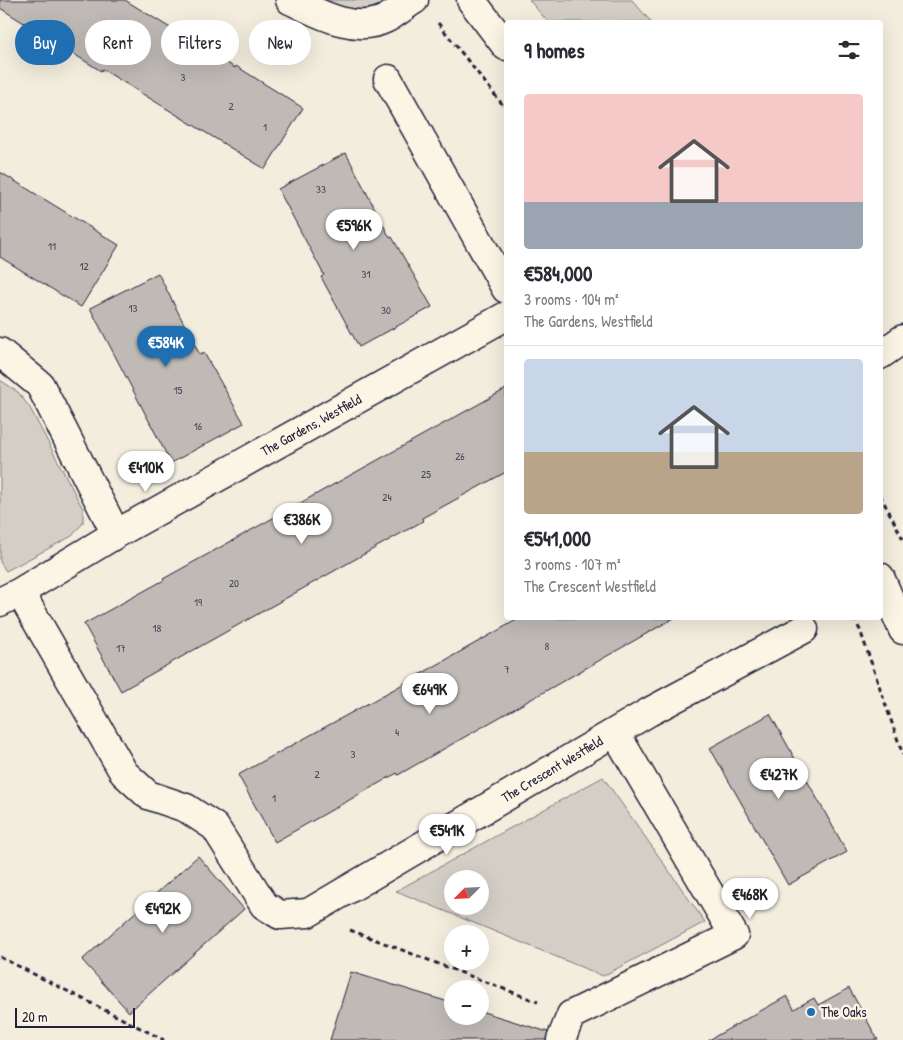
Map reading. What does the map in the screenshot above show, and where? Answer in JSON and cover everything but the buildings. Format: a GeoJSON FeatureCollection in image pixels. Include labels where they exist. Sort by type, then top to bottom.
{"type":"FeatureCollection","features":[{"type":"Feature","properties":{"kind":"street"},"geometry":{"type":"LineString","coordinates":[[290,0],[329,18],[363,25],[423,8]]}},
{"type":"Feature","properties":{"kind":"street"},"geometry":{"type":"LineString","coordinates":[[471,0],[504,43]]}},
{"type":"Feature","properties":{"kind":"street"},"geometry":{"type":"LineString","coordinates":[[388,79],[504,285]]}},
{"type":"Feature","properties":{"kind":"street","name":"The Gardens, Westfield"},"geometry":{"type":"LineString","coordinates":[[124,774],[10,597],[116,534],[504,317]]}},
{"type":"Feature","properties":{"kind":"street"},"geometry":{"type":"LineString","coordinates":[[883,353],[903,339]]}},
{"type":"Feature","properties":{"kind":"street"},"geometry":{"type":"LineString","coordinates":[[0,352],[40,385],[116,534]]}},
{"type":"Feature","properties":{"kind":"street"},"geometry":{"type":"LineString","coordinates":[[883,584],[903,630]]}},
{"type":"Feature","properties":{"kind":"street","name":"The Crescent Westfield"},"geometry":{"type":"LineString","coordinates":[[124,774],[148,795],[186,808],[215,828],[264,904],[280,915],[308,913],[658,707],[804,629]]}},
{"type":"Feature","properties":{"kind":"street"},"geometry":{"type":"LineString","coordinates":[[566,1028],[734,934],[615,732]]}},
{"type":"Feature","properties":{"kind":"path"},"geometry":{"type":"LineString","coordinates":[[423,8],[504,107]]}},
{"type":"Feature","properties":{"kind":"path"},"geometry":{"type":"LineString","coordinates":[[883,501],[903,539]]}},
{"type":"Feature","properties":{"kind":"path"},"geometry":{"type":"LineString","coordinates":[[855,620],[903,755]]}},
{"type":"Feature","properties":{"kind":"path"},"geometry":{"type":"LineString","coordinates":[[308,913],[566,1028]]}},
{"type":"Feature","properties":{"kind":"path"},"geometry":{"type":"LineString","coordinates":[[0,957],[164,1040]]}},
{"type":"Feature","properties":{"kind":"shaded area"},"geometry":{"type":"Polygon","coordinates":[[[290,0],[414,0],[384,19],[290,0]]]}},
{"type":"Feature","properties":{"kind":"shaded area"},"geometry":{"type":"Polygon","coordinates":[[[529,0],[632,0],[649,20],[546,20],[529,0]]]}},
{"type":"Feature","properties":{"kind":"shaded area"},"geometry":{"type":"Polygon","coordinates":[[[0,380],[18,392],[30,408],[83,509],[83,523],[72,536],[6,571],[0,562],[0,380]]]}},
{"type":"Feature","properties":{"kind":"shaded area"},"geometry":{"type":"Polygon","coordinates":[[[603,777],[705,922],[603,976],[489,929],[489,925],[479,925],[454,915],[489,915],[489,870],[444,870],[444,911],[396,891],[603,777]]]}},
{"type":"Feature","properties":{"kind":"place","name":"The Oaks"},"geometry":{"type":"Point","coordinates":[811,1012]}}]}
